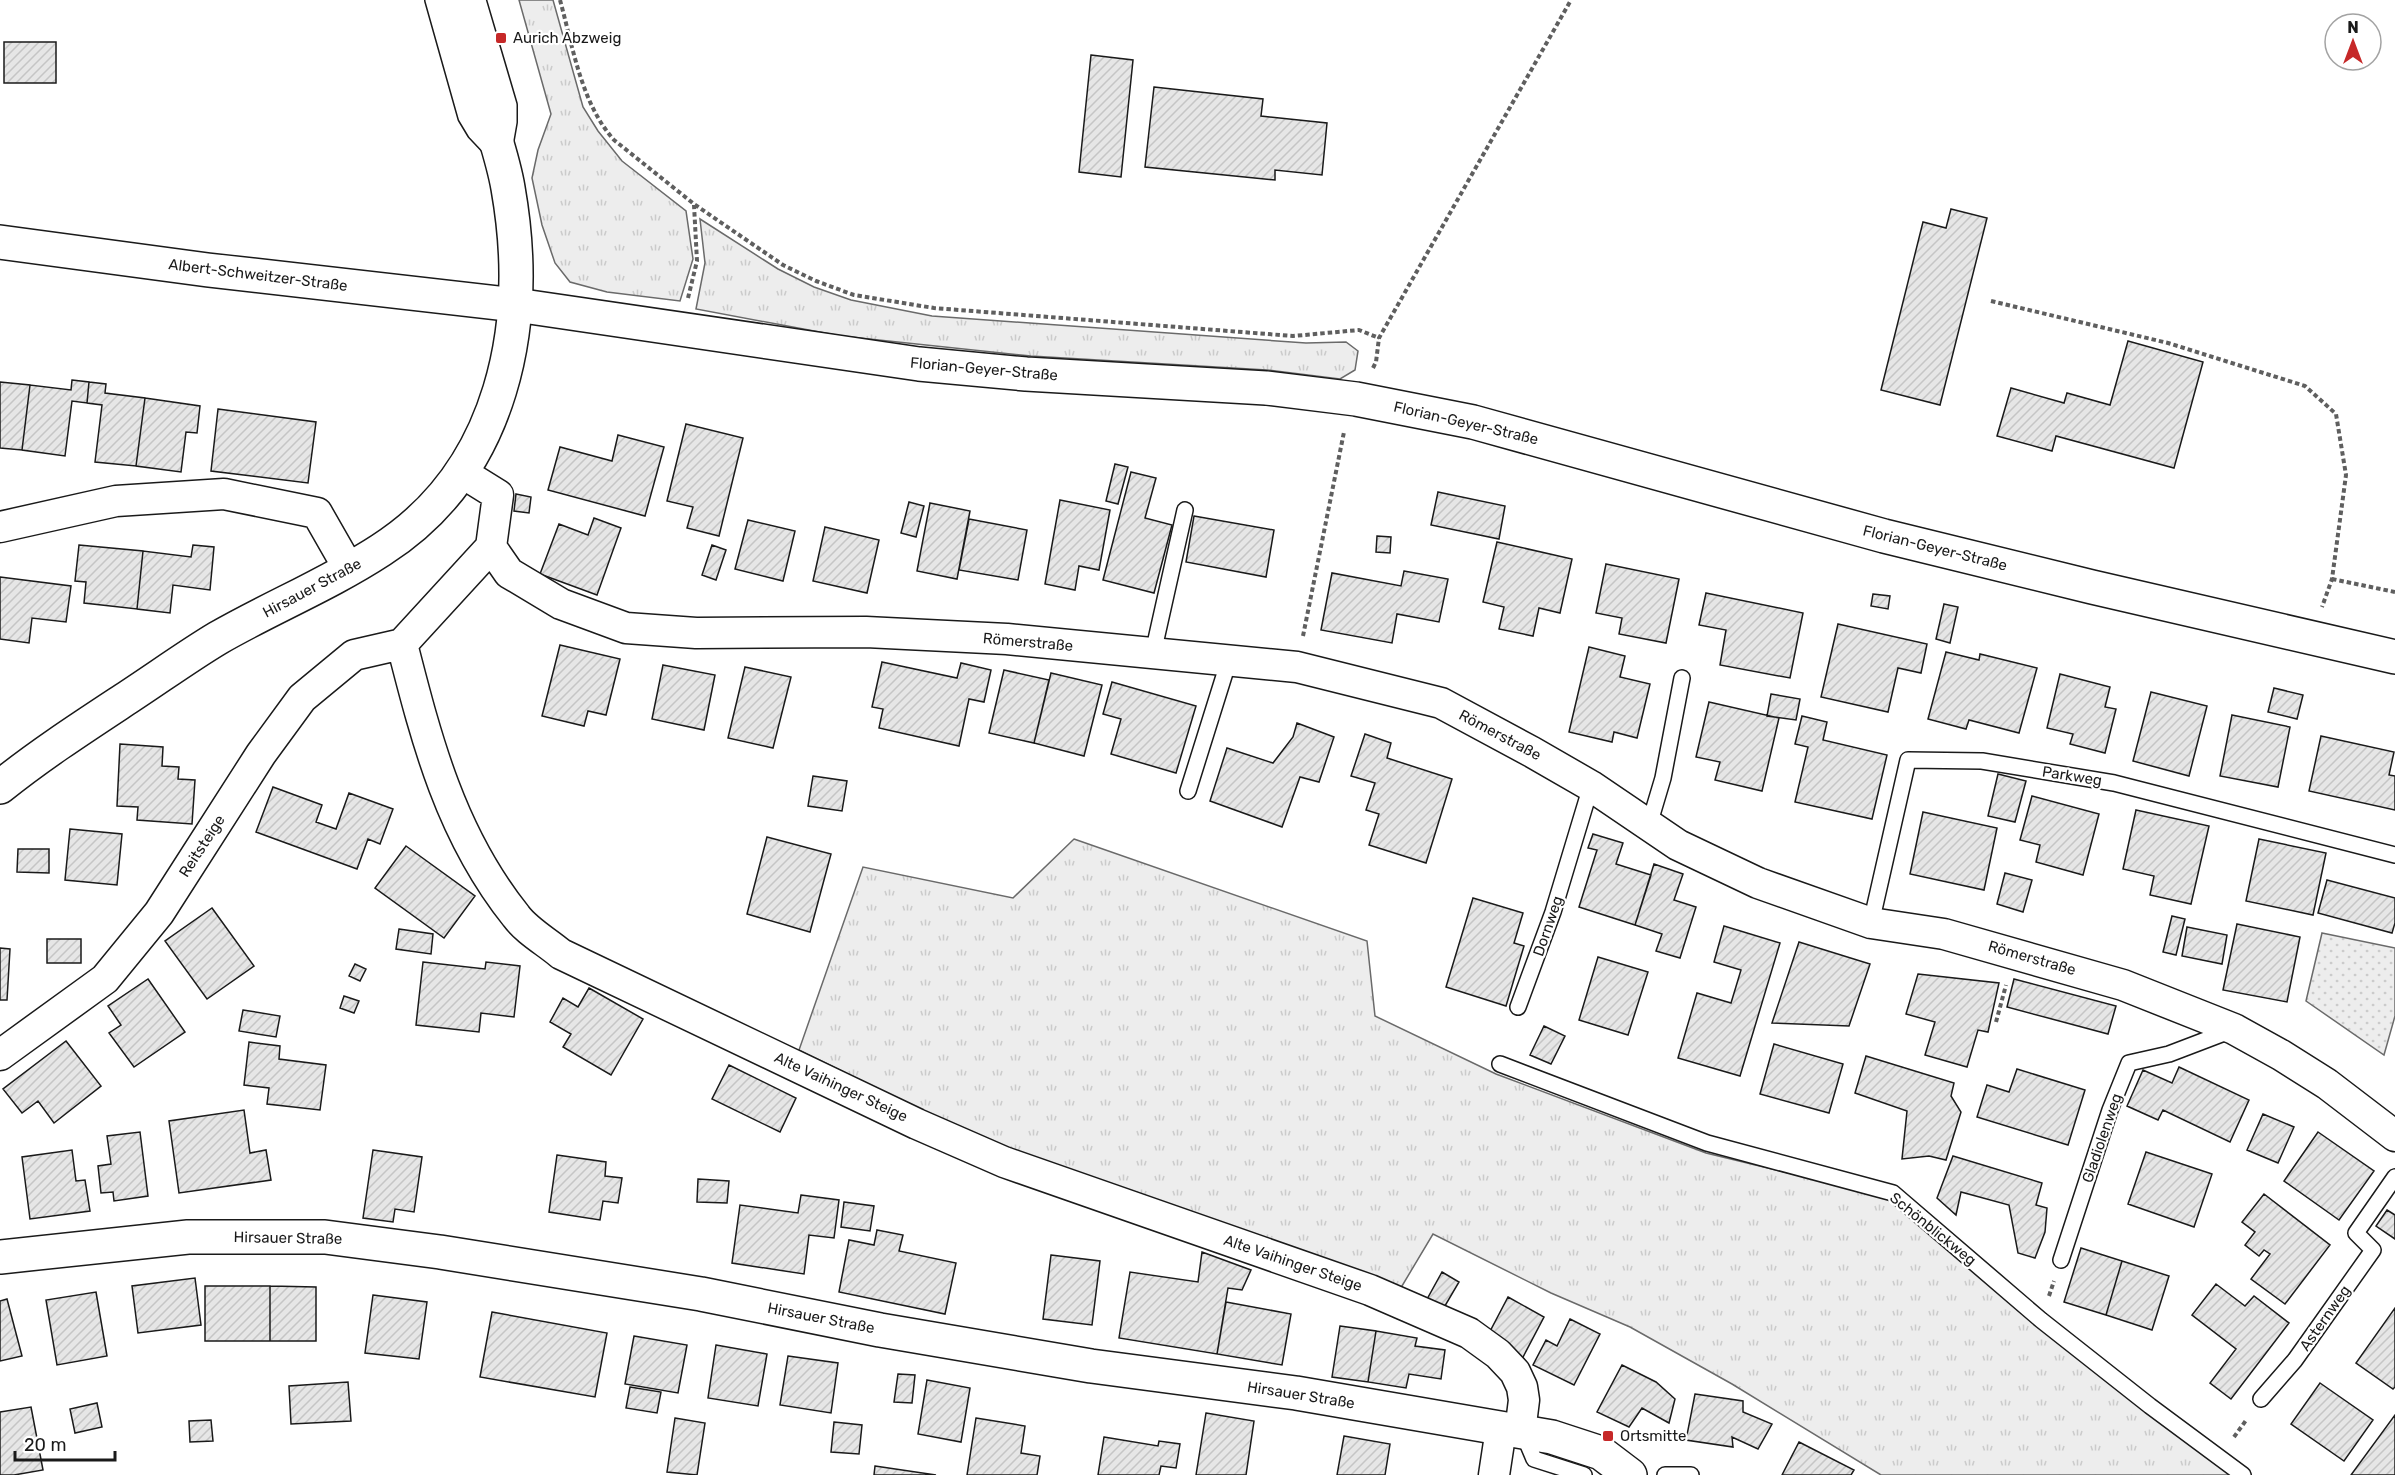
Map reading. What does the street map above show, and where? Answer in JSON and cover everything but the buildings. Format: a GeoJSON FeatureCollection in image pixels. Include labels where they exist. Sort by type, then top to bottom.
{"type":"FeatureCollection","features":[{"type":"Feature","properties":{"kind":"main road","name":"Hirsauer Straße"},"geometry":{"type":"LineString","coordinates":[[0,787],[76,731],[218,638],[382,550],[431,510],[461,472],[489,422],[500,394],[513,338],[516,305],[511,205],[501,157],[455,0]]}},
{"type":"Feature","properties":{"kind":"main road","name":"Albert-Schweitzer-Straße"},"geometry":{"type":"LineString","coordinates":[[0,242],[208,270],[516,305]]}},
{"type":"Feature","properties":{"kind":"main road","name":"Florian-Geyer-Straße"},"geometry":{"type":"LineString","coordinates":[[516,305],[681,331],[919,364],[1026,374],[1266,388],[1356,399],[1473,422],[1884,536],[2395,657]]}},
{"type":"Feature","properties":{"kind":"main road","name":"Hirsauer Straße"},"geometry":{"type":"LineString","coordinates":[[0,1257],[188,1237],[325,1237],[577,1273],[701,1294],[880,1330],[1091,1366],[1296,1393],[1552,1437],[1601,1453],[1630,1475]]}},
{"type":"Feature","properties":{"kind":"street"},"geometry":{"type":"LineString","coordinates":[[402,644],[491,547],[498,495],[461,472]]}},
{"type":"Feature","properties":{"kind":"street"},"geometry":{"type":"LineString","coordinates":[[0,527],[116,501],[224,494],[317,513],[350,569]]}},
{"type":"Feature","properties":{"kind":"street","name":"Römerstraße"},"geometry":{"type":"LineString","coordinates":[[491,547],[509,573],[561,604],[626,628],[696,633],[866,632],[996,638],[1298,667],[1441,703],[1591,786],[1678,845],[1758,883],[1871,923],[1944,934],[2123,984],[2234,1029],[2290,1060],[2394,1126]]}},
{"type":"Feature","properties":{"kind":"street","name":"Reitsteige"},"geometry":{"type":"LineString","coordinates":[[0,1055],[105,980],[159,913],[261,754],[302,698],[354,655],[402,644]]}},
{"type":"Feature","properties":{"kind":"street","name":"Alte Vaihinger Steige"},"geometry":{"type":"LineString","coordinates":[[402,644],[438,773],[458,821],[477,858],[517,918],[561,954],[917,1124],[1004,1162],[1370,1290],[1469,1333],[1498,1354],[1515,1372],[1522,1387],[1524,1400],[1515,1431],[1494,1475]]}},
{"type":"Feature","properties":{"kind":"lane"},"geometry":{"type":"LineString","coordinates":[[433,0],[466,117],[486,146],[501,157],[507,140],[509,105],[478,0]]}},
{"type":"Feature","properties":{"kind":"lane"},"geometry":{"type":"LineString","coordinates":[[1153,653],[1185,510]]}},
{"type":"Feature","properties":{"kind":"lane"},"geometry":{"type":"LineString","coordinates":[[1188,791],[1229,660]]}},
{"type":"Feature","properties":{"kind":"lane"},"geometry":{"type":"LineString","coordinates":[[1649,825],[1663,778],[1682,678]]}},
{"type":"Feature","properties":{"kind":"lane","name":"Parkweg"},"geometry":{"type":"LineString","coordinates":[[1871,923],[1908,760],[1982,761],[2114,783],[2395,855]]}},
{"type":"Feature","properties":{"kind":"lane","name":"Dornweg"},"geometry":{"type":"LineString","coordinates":[[1518,1007],[1553,912],[1591,786]]}},
{"type":"Feature","properties":{"kind":"lane","name":"Gladiolenweg"},"geometry":{"type":"LineString","coordinates":[[2061,1260],[2110,1110],[2129,1063],[2169,1054],[2234,1029]]}},
{"type":"Feature","properties":{"kind":"lane","name":"Schönblickweg"},"geometry":{"type":"LineString","coordinates":[[1500,1064],[1707,1143],[1893,1193],[2041,1320],[2242,1475]]}},
{"type":"Feature","properties":{"kind":"lane","name":"Asternweg"},"geometry":{"type":"LineString","coordinates":[[2261,1399],[2295,1360],[2373,1250],[2356,1233],[2395,1177]]}},
{"type":"Feature","properties":{"kind":"lane"},"geometry":{"type":"LineString","coordinates":[[1515,1431],[1534,1459],[1584,1475]]}},
{"type":"Feature","properties":{"kind":"lane"},"geometry":{"type":"LineString","coordinates":[[1665,1475],[1691,1475]]}},
{"type":"Feature","properties":{"kind":"path"},"geometry":{"type":"LineString","coordinates":[[560,0],[589,103],[605,130],[626,152],[694,204],[783,265],[816,281],[854,295],[934,308],[1293,336],[1359,330],[1379,338],[1571,0]]}},
{"type":"Feature","properties":{"kind":"path"},"geometry":{"type":"LineString","coordinates":[[681,331],[697,261],[694,204]]}},
{"type":"Feature","properties":{"kind":"path"},"geometry":{"type":"LineString","coordinates":[[1991,301],[2168,343],[2305,386],[2336,414],[2346,475],[2332,579],[2312,639]]}},
{"type":"Feature","properties":{"kind":"path"},"geometry":{"type":"LineString","coordinates":[[1298,667],[1348,416],[1356,399]]}},
{"type":"Feature","properties":{"kind":"path"},"geometry":{"type":"LineString","coordinates":[[2332,579],[2395,592]]}},
{"type":"Feature","properties":{"kind":"path"},"geometry":{"type":"LineString","coordinates":[[2041,1320],[2061,1260]]}},
{"type":"Feature","properties":{"kind":"path"},"geometry":{"type":"LineString","coordinates":[[2219,1457],[2261,1399]]}},
{"type":"Feature","properties":{"kind":"green space"},"geometry":{"type":"Polygon","coordinates":[[[519,0],[553,0],[583,107],[598,131],[622,161],[686,211],[693,259],[680,301],[607,292],[570,282],[555,263],[542,225],[532,178],[538,150],[551,114],[519,0]]]}},
{"type":"Feature","properties":{"kind":"green space"},"geometry":{"type":"Polygon","coordinates":[[[700,219],[778,269],[814,287],[851,300],[932,316],[1306,343],[1346,342],[1358,351],[1355,370],[1340,379],[1267,370],[1031,356],[841,336],[696,309],[705,263],[700,219]]]}},
{"type":"Feature","properties":{"kind":"green space"},"geometry":{"type":"Polygon","coordinates":[[[1074,839],[1367,941],[1375,1016],[1496,1074],[1706,1153],[1892,1198],[2230,1475],[1881,1475],[1732,1384],[1630,1327],[1551,1293],[1433,1234],[1399,1291],[1008,1150],[799,1050],[863,867],[1013,898],[1074,839]]]}},
{"type":"Feature","properties":{"kind":"green space"},"geometry":{"type":"Polygon","coordinates":[[[2322,933],[2395,948],[2395,1016],[2384,1055],[2306,1001],[2322,933]]]}},
{"type":"Feature","properties":{"kind":"place","name":"Aurich Abzweig"},"geometry":{"type":"Point","coordinates":[501,38]}},
{"type":"Feature","properties":{"kind":"place","name":"Ortsmitte"},"geometry":{"type":"Point","coordinates":[1608,1436]}}]}
